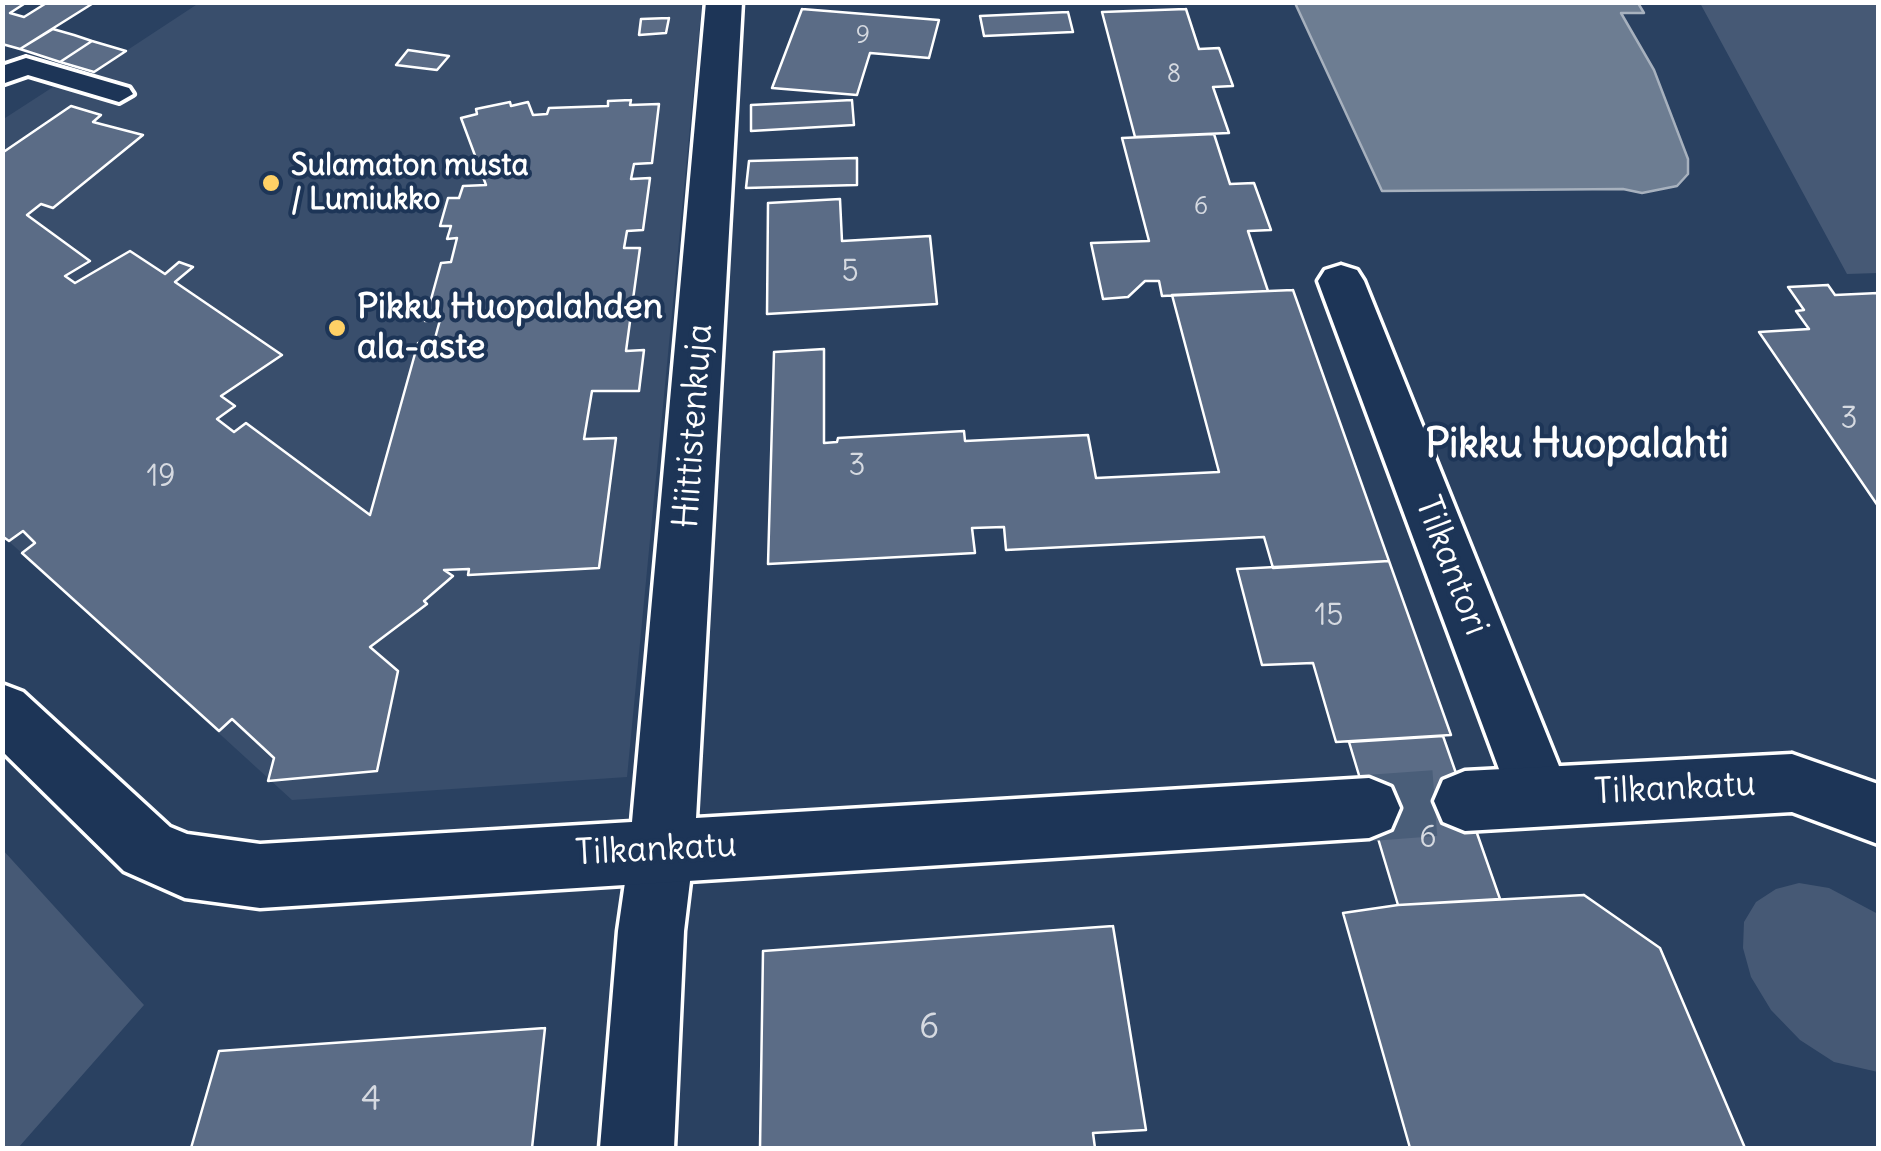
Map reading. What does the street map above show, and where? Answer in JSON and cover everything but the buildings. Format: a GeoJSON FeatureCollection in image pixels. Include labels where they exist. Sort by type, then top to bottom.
{"type":"FeatureCollection","features":[{"type":"Feature","properties":{"kind":"street","name":"Hiittistenkuja"},"geometry":{"type":"LineString","coordinates":[[637,1148],[724,2]]}},
{"type":"Feature","properties":{"kind":"street","name":"Tilkantori"},"geometry":{"type":"LineString","coordinates":[[1341,281],[1540,796]]}},
{"type":"Feature","properties":{"kind":"street","name":"Tilkankatu"},"geometry":{"type":"LineString","coordinates":[[2,711],[147,849],[185,866],[260,876],[662,848],[1369,808]]}},
{"type":"Feature","properties":{"kind":"street","name":"Tilkankatu"},"geometry":{"type":"LineString","coordinates":[[1465,802],[1792,782],[1878,814]]}},
{"type":"Feature","properties":{"kind":"lane"},"geometry":{"type":"LineString","coordinates":[[2,76],[26,66],[120,94]]}},
{"type":"Feature","properties":{"kind":"shaded area","name":"Pikku Huopalahden ala-aste"},"geometry":{"type":"Polygon","coordinates":[[[199,3],[702,3],[627,777],[292,800],[3,536],[2,120],[53,87],[94,72],[199,3]]]}},
{"type":"Feature","properties":{"kind":"shaded area"},"geometry":{"type":"Polygon","coordinates":[[[1295,3],[1638,3],[1644,13],[1621,13],[1654,70],[1688,159],[1688,174],[1677,186],[1642,193],[1623,189],[1382,191],[1295,3]]]}},
{"type":"Feature","properties":{"kind":"shaded area"},"geometry":{"type":"Polygon","coordinates":[[[1700,3],[1878,3],[1878,273],[1847,274],[1700,3]]]}},
{"type":"Feature","properties":{"kind":"shaded area"},"geometry":{"type":"Polygon","coordinates":[[[2,849],[144,1005],[18,1148],[3,1148],[2,849]]]}},
{"type":"Feature","properties":{"kind":"shaded area"},"geometry":{"type":"Polygon","coordinates":[[[1799,883],[1829,888],[1878,914],[1878,1072],[1834,1062],[1800,1040],[1771,1010],[1751,977],[1743,948],[1744,922],[1756,902],[1776,889],[1799,883]]]}},
{"type":"Feature","properties":{"kind":"tunnel"},"geometry":{"type":"LineString","coordinates":[[1369,808],[1465,801]]}},
{"type":"Feature","properties":{"kind":"place","name":"Sulamaton musta / Lumiukko"},"geometry":{"type":"Point","coordinates":[271,183]}},
{"type":"Feature","properties":{"kind":"place","name":"Pikku Huopalahden ala-aste"},"geometry":{"type":"Point","coordinates":[337,328]}},
{"type":"Feature","properties":{"kind":"district","name":"Pikku Huopalahti"},"geometry":{"type":"Point","coordinates":[1577,446]}}]}
